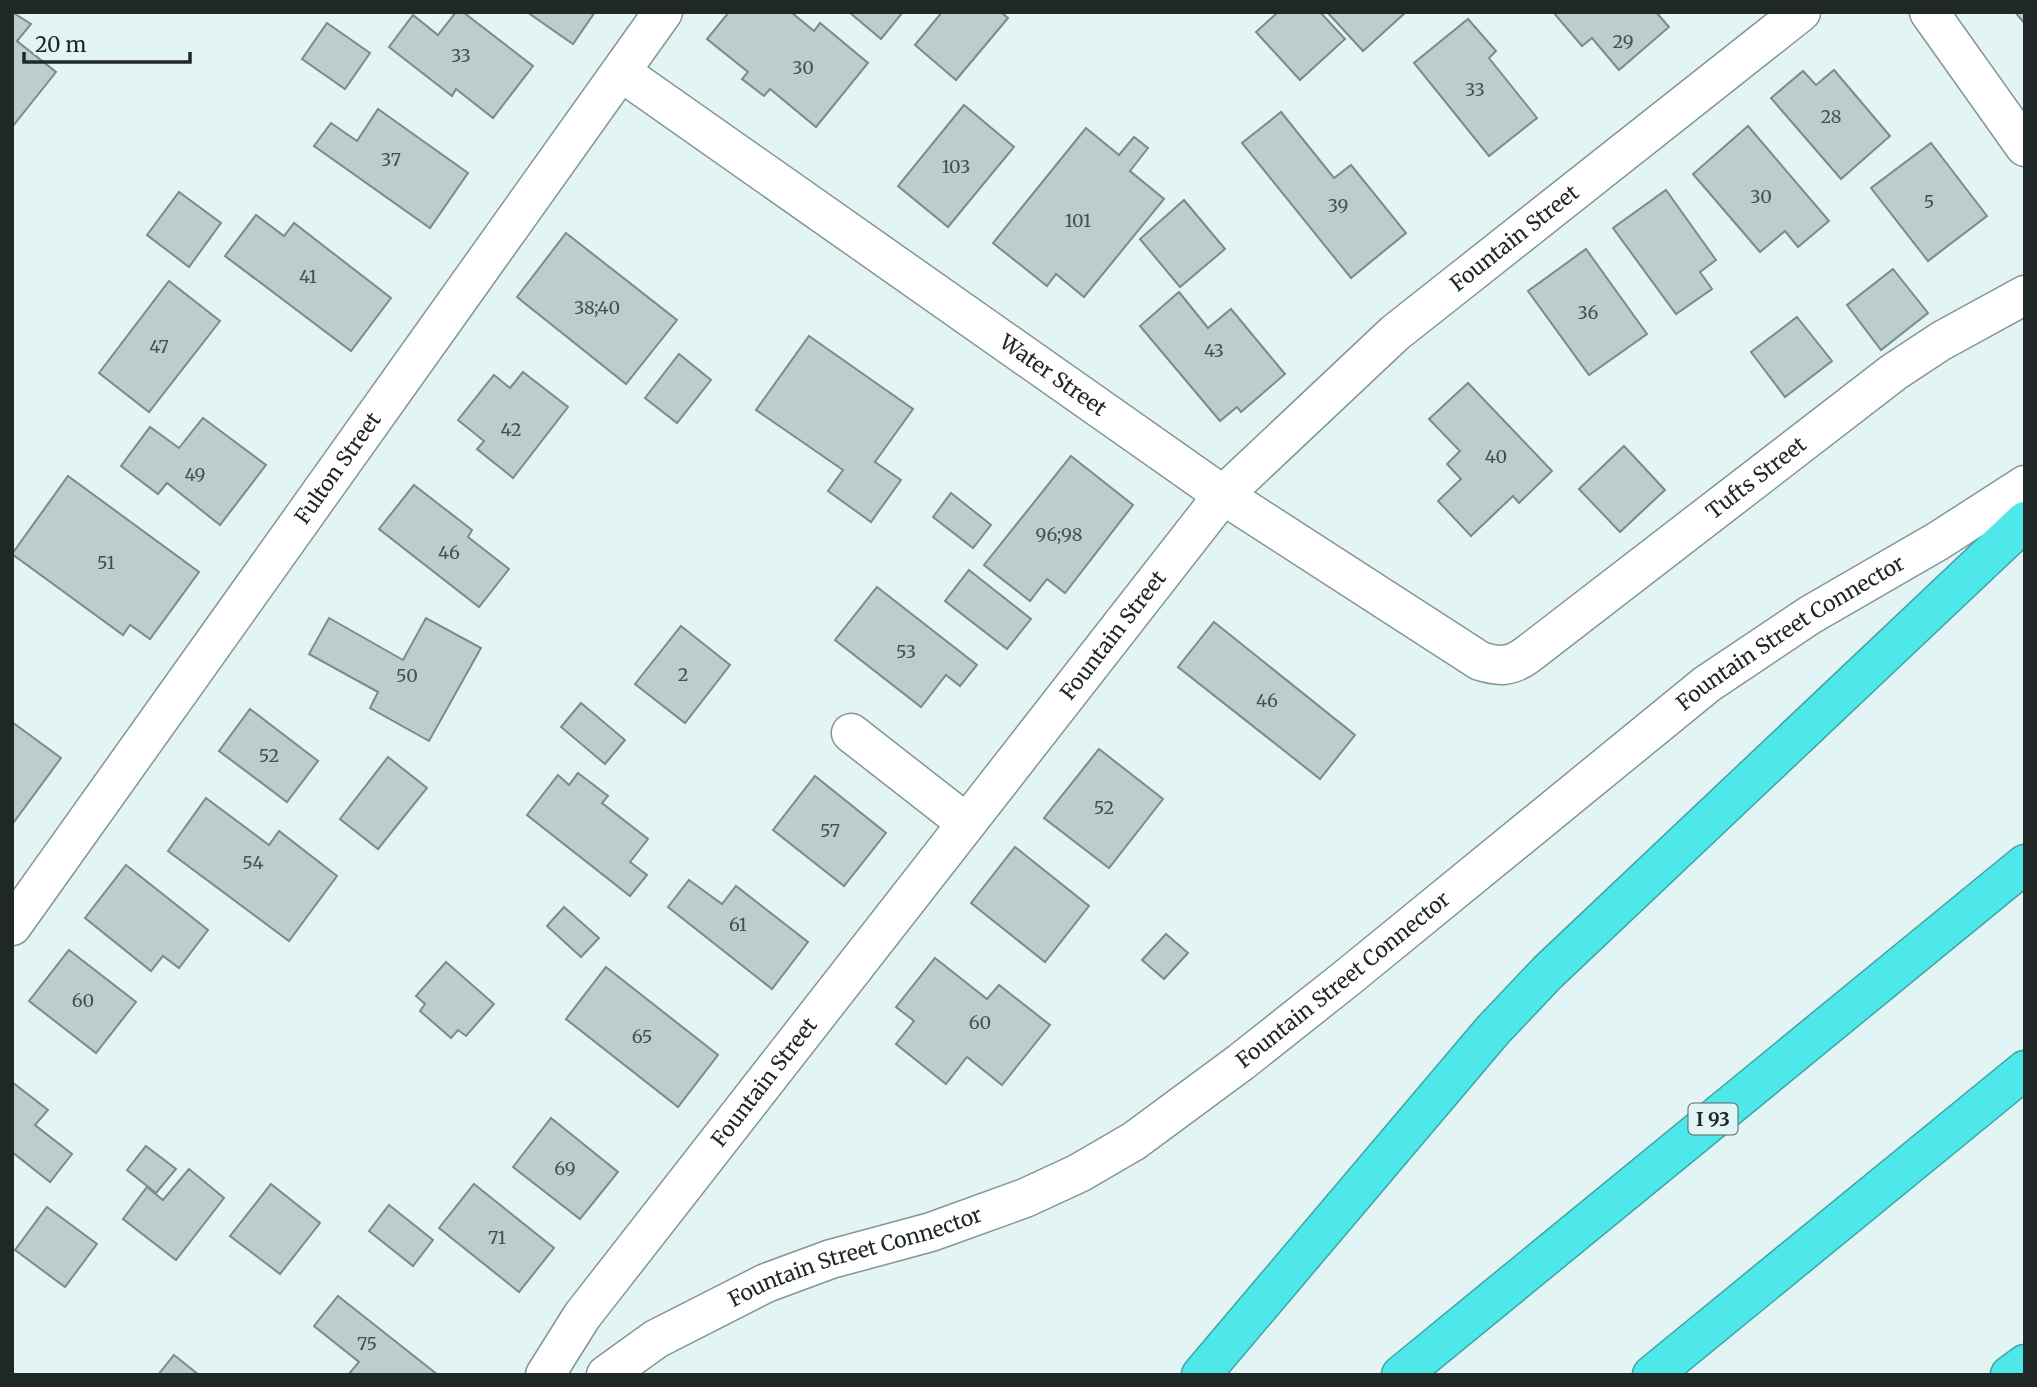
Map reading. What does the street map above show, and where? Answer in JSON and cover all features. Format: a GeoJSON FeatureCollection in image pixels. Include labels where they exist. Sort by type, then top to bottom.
{"type":"FeatureCollection","features":[{"type":"Feature","properties":{"kind":"highway"},"geometry":{"type":"LineString","coordinates":[[1201,1375],[1520,1001],[2025,521]]}},
{"type":"Feature","properties":{"kind":"highway","name":"I 93"},"geometry":{"type":"LineString","coordinates":[[1401,1375],[2025,864]]}},
{"type":"Feature","properties":{"kind":"highway"},"geometry":{"type":"LineString","coordinates":[[1652,1375],[2025,1070]]}},
{"type":"Feature","properties":{"kind":"highway"},"geometry":{"type":"LineString","coordinates":[[2010,1375],[2025,1364]]}},
{"type":"Feature","properties":{"kind":"street","name":"Fulton Street"},"geometry":{"type":"LineString","coordinates":[[12,926],[663,12]]}},
{"type":"Feature","properties":{"kind":"street","name":"Fountain Street"},"geometry":{"type":"LineString","coordinates":[[545,1375],[582,1316],[965,822],[1223,495],[1395,334],[1801,12]]}},
{"type":"Feature","properties":{"kind":"street"},"geometry":{"type":"LineString","coordinates":[[1929,12],[2025,147]]}},
{"type":"Feature","properties":{"kind":"street","name":"Water Street"},"geometry":{"type":"LineString","coordinates":[[621,72],[1223,495],[1480,661],[1495,666]]}},
{"type":"Feature","properties":{"kind":"street","name":"Tufts Street"},"geometry":{"type":"LineString","coordinates":[[1495,666],[1512,664],[1527,655],[1894,373],[1941,341],[2025,295]]}},
{"type":"Feature","properties":{"kind":"street","name":"Fountain Street Connector"},"geometry":{"type":"LineString","coordinates":[[606,1375],[656,1339],[766,1283],[831,1259],[931,1232],[1025,1198],[1079,1173],[1134,1141],[1241,1062],[1347,978],[1707,684],[1810,615],[1938,541],[2025,485]]}},
{"type":"Feature","properties":{"kind":"street"},"geometry":{"type":"LineString","coordinates":[[851,733],[965,822]]}},
{"type":"Feature","properties":{"kind":"building"},"geometry":{"type":"Polygon","coordinates":[[[12,12],[31,24],[17,41],[56,72],[13,126],[12,12]]]}},
{"type":"Feature","properties":{"kind":"building"},"geometry":{"type":"Polygon","coordinates":[[[456,12],[463,12],[533,66],[493,118],[456,89],[452,96],[389,47],[413,15],[438,35],[456,12]]]}},
{"type":"Feature","properties":{"kind":"building"},"geometry":{"type":"Polygon","coordinates":[[[527,12],[595,12],[573,44],[527,12]]]}},
{"type":"Feature","properties":{"kind":"building"},"geometry":{"type":"Polygon","coordinates":[[[729,12],[791,12],[814,31],[820,23],[868,63],[816,127],[770,89],[764,96],[742,79],[748,72],[707,39],[729,12]]]}},
{"type":"Feature","properties":{"kind":"building"},"geometry":{"type":"Polygon","coordinates":[[[849,12],[903,12],[881,39],[849,12]]]}},
{"type":"Feature","properties":{"kind":"building"},"geometry":{"type":"Polygon","coordinates":[[[942,12],[1001,12],[1008,18],[956,80],[915,45],[942,12]]]}},
{"type":"Feature","properties":{"kind":"building"},"geometry":{"type":"Polygon","coordinates":[[[1278,12],[1320,12],[1345,39],[1300,80],[1256,32],[1278,12]]]}},
{"type":"Feature","properties":{"kind":"building"},"geometry":{"type":"Polygon","coordinates":[[[1327,12],[1406,12],[1363,51],[1327,12]]]}},
{"type":"Feature","properties":{"kind":"building"},"geometry":{"type":"Polygon","coordinates":[[[1553,12],[1656,12],[1669,27],[1619,70],[1592,38],[1582,46],[1553,12]]]}},
{"type":"Feature","properties":{"kind":"building"},"geometry":{"type":"Polygon","coordinates":[[[2015,12],[2025,12],[2025,24],[2015,12]]]}},
{"type":"Feature","properties":{"kind":"building"},"geometry":{"type":"Polygon","coordinates":[[[1468,19],[1496,51],[1489,58],[1537,118],[1489,156],[1414,63],[1468,19]]]}},
{"type":"Feature","properties":{"kind":"building"},"geometry":{"type":"Polygon","coordinates":[[[327,23],[370,53],[345,89],[302,59],[327,23]]]}},
{"type":"Feature","properties":{"kind":"building"},"geometry":{"type":"Polygon","coordinates":[[[1834,70],[1890,136],[1841,179],[1771,98],[1803,71],[1816,85],[1834,70]]]}},
{"type":"Feature","properties":{"kind":"building"},"geometry":{"type":"Polygon","coordinates":[[[964,105],[1014,147],[948,227],[898,186],[964,105]]]}},
{"type":"Feature","properties":{"kind":"building"},"geometry":{"type":"Polygon","coordinates":[[[378,109],[468,173],[430,228],[314,146],[331,123],[357,141],[378,109]]]}},
{"type":"Feature","properties":{"kind":"building"},"geometry":{"type":"Polygon","coordinates":[[[1281,112],[1334,178],[1351,165],[1406,233],[1351,278],[1242,143],[1281,112]]]}},
{"type":"Feature","properties":{"kind":"building"},"geometry":{"type":"Polygon","coordinates":[[[1748,126],[1829,221],[1798,247],[1785,231],[1760,252],[1693,174],[1748,126]]]}},
{"type":"Feature","properties":{"kind":"building"},"geometry":{"type":"Polygon","coordinates":[[[1086,128],[1119,155],[1134,137],[1148,148],[1130,171],[1164,199],[1084,297],[1056,274],[1047,286],[993,243],[1086,128]]]}},
{"type":"Feature","properties":{"kind":"building"},"geometry":{"type":"Polygon","coordinates":[[[1931,143],[1987,216],[1928,261],[1871,188],[1931,143]]]}},
{"type":"Feature","properties":{"kind":"building"},"geometry":{"type":"Polygon","coordinates":[[[1666,190],[1716,260],[1700,272],[1712,289],[1676,314],[1613,228],[1666,190]]]}},
{"type":"Feature","properties":{"kind":"building"},"geometry":{"type":"Polygon","coordinates":[[[179,192],[221,223],[189,267],[147,235],[179,192]]]}},
{"type":"Feature","properties":{"kind":"building"},"geometry":{"type":"Polygon","coordinates":[[[1184,200],[1225,249],[1180,287],[1140,239],[1184,200]]]}},
{"type":"Feature","properties":{"kind":"building"},"geometry":{"type":"Polygon","coordinates":[[[256,215],[284,236],[294,223],[391,298],[351,351],[225,256],[256,215]]]}},
{"type":"Feature","properties":{"kind":"building"},"geometry":{"type":"Polygon","coordinates":[[[566,233],[677,320],[626,384],[517,297],[566,233]]]}},
{"type":"Feature","properties":{"kind":"building"},"geometry":{"type":"Polygon","coordinates":[[[1586,249],[1647,334],[1589,375],[1528,291],[1586,249]]]}},
{"type":"Feature","properties":{"kind":"building"},"geometry":{"type":"Polygon","coordinates":[[[1893,269],[1928,313],[1881,350],[1847,305],[1893,269]]]}},
{"type":"Feature","properties":{"kind":"building"},"geometry":{"type":"Polygon","coordinates":[[[169,281],[220,321],[149,412],[99,373],[169,281]]]}},
{"type":"Feature","properties":{"kind":"building"},"geometry":{"type":"Polygon","coordinates":[[[1179,292],[1208,328],[1231,309],[1285,374],[1241,412],[1237,407],[1220,421],[1140,326],[1179,292]]]}},
{"type":"Feature","properties":{"kind":"building"},"geometry":{"type":"Polygon","coordinates":[[[1797,317],[1832,361],[1785,397],[1751,352],[1797,317]]]}},
{"type":"Feature","properties":{"kind":"building"},"geometry":{"type":"Polygon","coordinates":[[[809,336],[913,409],[875,462],[901,480],[871,522],[828,491],[843,470],[756,410],[809,336]]]}},
{"type":"Feature","properties":{"kind":"building"},"geometry":{"type":"Polygon","coordinates":[[[679,354],[711,380],[677,423],[645,398],[679,354]]]}},
{"type":"Feature","properties":{"kind":"building"},"geometry":{"type":"Polygon","coordinates":[[[523,372],[568,407],[513,478],[477,449],[484,441],[458,420],[494,375],[510,388],[523,372]]]}},
{"type":"Feature","properties":{"kind":"building"},"geometry":{"type":"Polygon","coordinates":[[[1468,383],[1552,471],[1519,503],[1513,496],[1471,536],[1438,501],[1461,479],[1447,464],[1460,451],[1429,419],[1468,383]]]}},
{"type":"Feature","properties":{"kind":"building"},"geometry":{"type":"Polygon","coordinates":[[[203,418],[266,465],[220,525],[167,483],[158,494],[121,466],[150,427],[179,448],[203,418]]]}},
{"type":"Feature","properties":{"kind":"building"},"geometry":{"type":"Polygon","coordinates":[[[1624,446],[1665,490],[1620,532],[1579,489],[1624,446]]]}},
{"type":"Feature","properties":{"kind":"building"},"geometry":{"type":"Polygon","coordinates":[[[1071,456],[1133,505],[1065,593],[1047,579],[1030,601],[984,565],[1071,456]]]}},
{"type":"Feature","properties":{"kind":"building"},"geometry":{"type":"Polygon","coordinates":[[[68,476],[199,572],[150,639],[130,625],[123,635],[12,554],[68,476]]]}},
{"type":"Feature","properties":{"kind":"building"},"geometry":{"type":"Polygon","coordinates":[[[414,485],[472,530],[468,537],[509,569],[479,607],[379,529],[414,485]]]}},
{"type":"Feature","properties":{"kind":"building"},"geometry":{"type":"Polygon","coordinates":[[[951,493],[991,525],[973,548],[933,517],[951,493]]]}},
{"type":"Feature","properties":{"kind":"building"},"geometry":{"type":"Polygon","coordinates":[[[969,570],[1031,619],[1007,649],[945,601],[969,570]]]}},
{"type":"Feature","properties":{"kind":"building"},"geometry":{"type":"Polygon","coordinates":[[[877,587],[977,665],[960,686],[946,675],[921,707],[835,640],[877,587]]]}},
{"type":"Feature","properties":{"kind":"building"},"geometry":{"type":"Polygon","coordinates":[[[329,618],[403,660],[426,618],[481,648],[429,741],[370,708],[378,692],[309,654],[329,618]]]}},
{"type":"Feature","properties":{"kind":"building"},"geometry":{"type":"Polygon","coordinates":[[[1214,622],[1355,735],[1320,779],[1178,667],[1214,622]]]}},
{"type":"Feature","properties":{"kind":"building"},"geometry":{"type":"Polygon","coordinates":[[[681,626],[730,665],[685,723],[635,684],[681,626]]]}},
{"type":"Feature","properties":{"kind":"building"},"geometry":{"type":"Polygon","coordinates":[[[581,703],[625,740],[605,764],[561,727],[581,703]]]}},
{"type":"Feature","properties":{"kind":"building"},"geometry":{"type":"Polygon","coordinates":[[[250,709],[318,761],[287,802],[219,751],[250,709]]]}},
{"type":"Feature","properties":{"kind":"building"},"geometry":{"type":"Polygon","coordinates":[[[12,722],[61,758],[14,822],[12,821],[12,722]]]}},
{"type":"Feature","properties":{"kind":"building"},"geometry":{"type":"Polygon","coordinates":[[[1099,749],[1163,799],[1109,868],[1044,818],[1099,749]]]}},
{"type":"Feature","properties":{"kind":"building"},"geometry":{"type":"Polygon","coordinates":[[[388,757],[427,788],[378,849],[340,819],[388,757]]]}},
{"type":"Feature","properties":{"kind":"building"},"geometry":{"type":"Polygon","coordinates":[[[578,773],[608,796],[602,803],[648,839],[630,862],[647,875],[630,896],[527,815],[558,775],[569,785],[578,773]]]}},
{"type":"Feature","properties":{"kind":"building"},"geometry":{"type":"Polygon","coordinates":[[[815,776],[886,833],[844,886],[773,830],[815,776]]]}},
{"type":"Feature","properties":{"kind":"building"},"geometry":{"type":"Polygon","coordinates":[[[206,798],[269,845],[279,831],[337,876],[289,941],[168,851],[206,798]]]}},
{"type":"Feature","properties":{"kind":"building"},"geometry":{"type":"Polygon","coordinates":[[[1015,847],[1089,906],[1045,962],[971,903],[1015,847]]]}},
{"type":"Feature","properties":{"kind":"building"},"geometry":{"type":"Polygon","coordinates":[[[126,865],[208,930],[179,968],[163,956],[151,971],[85,918],[126,865]]]}},
{"type":"Feature","properties":{"kind":"building"},"geometry":{"type":"Polygon","coordinates":[[[689,880],[722,904],[736,886],[808,942],[772,989],[668,907],[689,880]]]}},
{"type":"Feature","properties":{"kind":"building"},"geometry":{"type":"Polygon","coordinates":[[[564,907],[599,938],[581,957],[547,926],[564,907]]]}},
{"type":"Feature","properties":{"kind":"building"},"geometry":{"type":"Polygon","coordinates":[[[1166,934],[1188,953],[1164,979],[1142,960],[1166,934]]]}},
{"type":"Feature","properties":{"kind":"building"},"geometry":{"type":"Polygon","coordinates":[[[69,950],[136,1002],[96,1053],[29,1001],[69,950]]]}},
{"type":"Feature","properties":{"kind":"building"},"geometry":{"type":"Polygon","coordinates":[[[935,958],[987,999],[999,985],[1050,1025],[1002,1085],[967,1057],[946,1084],[896,1044],[914,1021],[896,1007],[935,958]]]}},
{"type":"Feature","properties":{"kind":"building"},"geometry":{"type":"Polygon","coordinates":[[[446,962],[494,1004],[466,1036],[458,1030],[451,1038],[420,1011],[425,1004],[416,996],[446,962]]]}},
{"type":"Feature","properties":{"kind":"building"},"geometry":{"type":"Polygon","coordinates":[[[606,967],[718,1055],[678,1107],[566,1019],[606,967]]]}},
{"type":"Feature","properties":{"kind":"building"},"geometry":{"type":"Polygon","coordinates":[[[12,1082],[48,1110],[35,1125],[72,1154],[50,1182],[12,1152],[12,1082]]]}},
{"type":"Feature","properties":{"kind":"building"},"geometry":{"type":"Polygon","coordinates":[[[551,1118],[618,1172],[580,1219],[513,1167],[551,1118]]]}},
{"type":"Feature","properties":{"kind":"building"},"geometry":{"type":"Polygon","coordinates":[[[146,1146],[176,1169],[156,1193],[127,1170],[146,1146]]]}},
{"type":"Feature","properties":{"kind":"building"},"geometry":{"type":"Polygon","coordinates":[[[189,1169],[224,1198],[176,1260],[123,1219],[147,1187],[163,1200],[189,1169]]]}},
{"type":"Feature","properties":{"kind":"building"},"geometry":{"type":"Polygon","coordinates":[[[271,1184],[320,1223],[280,1274],[230,1236],[271,1184]]]}},
{"type":"Feature","properties":{"kind":"building"},"geometry":{"type":"Polygon","coordinates":[[[474,1184],[554,1248],[519,1292],[439,1228],[474,1184]]]}},
{"type":"Feature","properties":{"kind":"building"},"geometry":{"type":"Polygon","coordinates":[[[389,1205],[433,1240],[413,1266],[369,1231],[389,1205]]]}},
{"type":"Feature","properties":{"kind":"building"},"geometry":{"type":"Polygon","coordinates":[[[47,1207],[97,1244],[65,1287],[15,1250],[47,1207]]]}},
{"type":"Feature","properties":{"kind":"building"},"geometry":{"type":"Polygon","coordinates":[[[338,1296],[438,1375],[348,1375],[359,1362],[314,1326],[338,1296]]]}},
{"type":"Feature","properties":{"kind":"building"},"geometry":{"type":"Polygon","coordinates":[[[174,1355],[199,1375],[158,1375],[174,1355]]]}}]}
